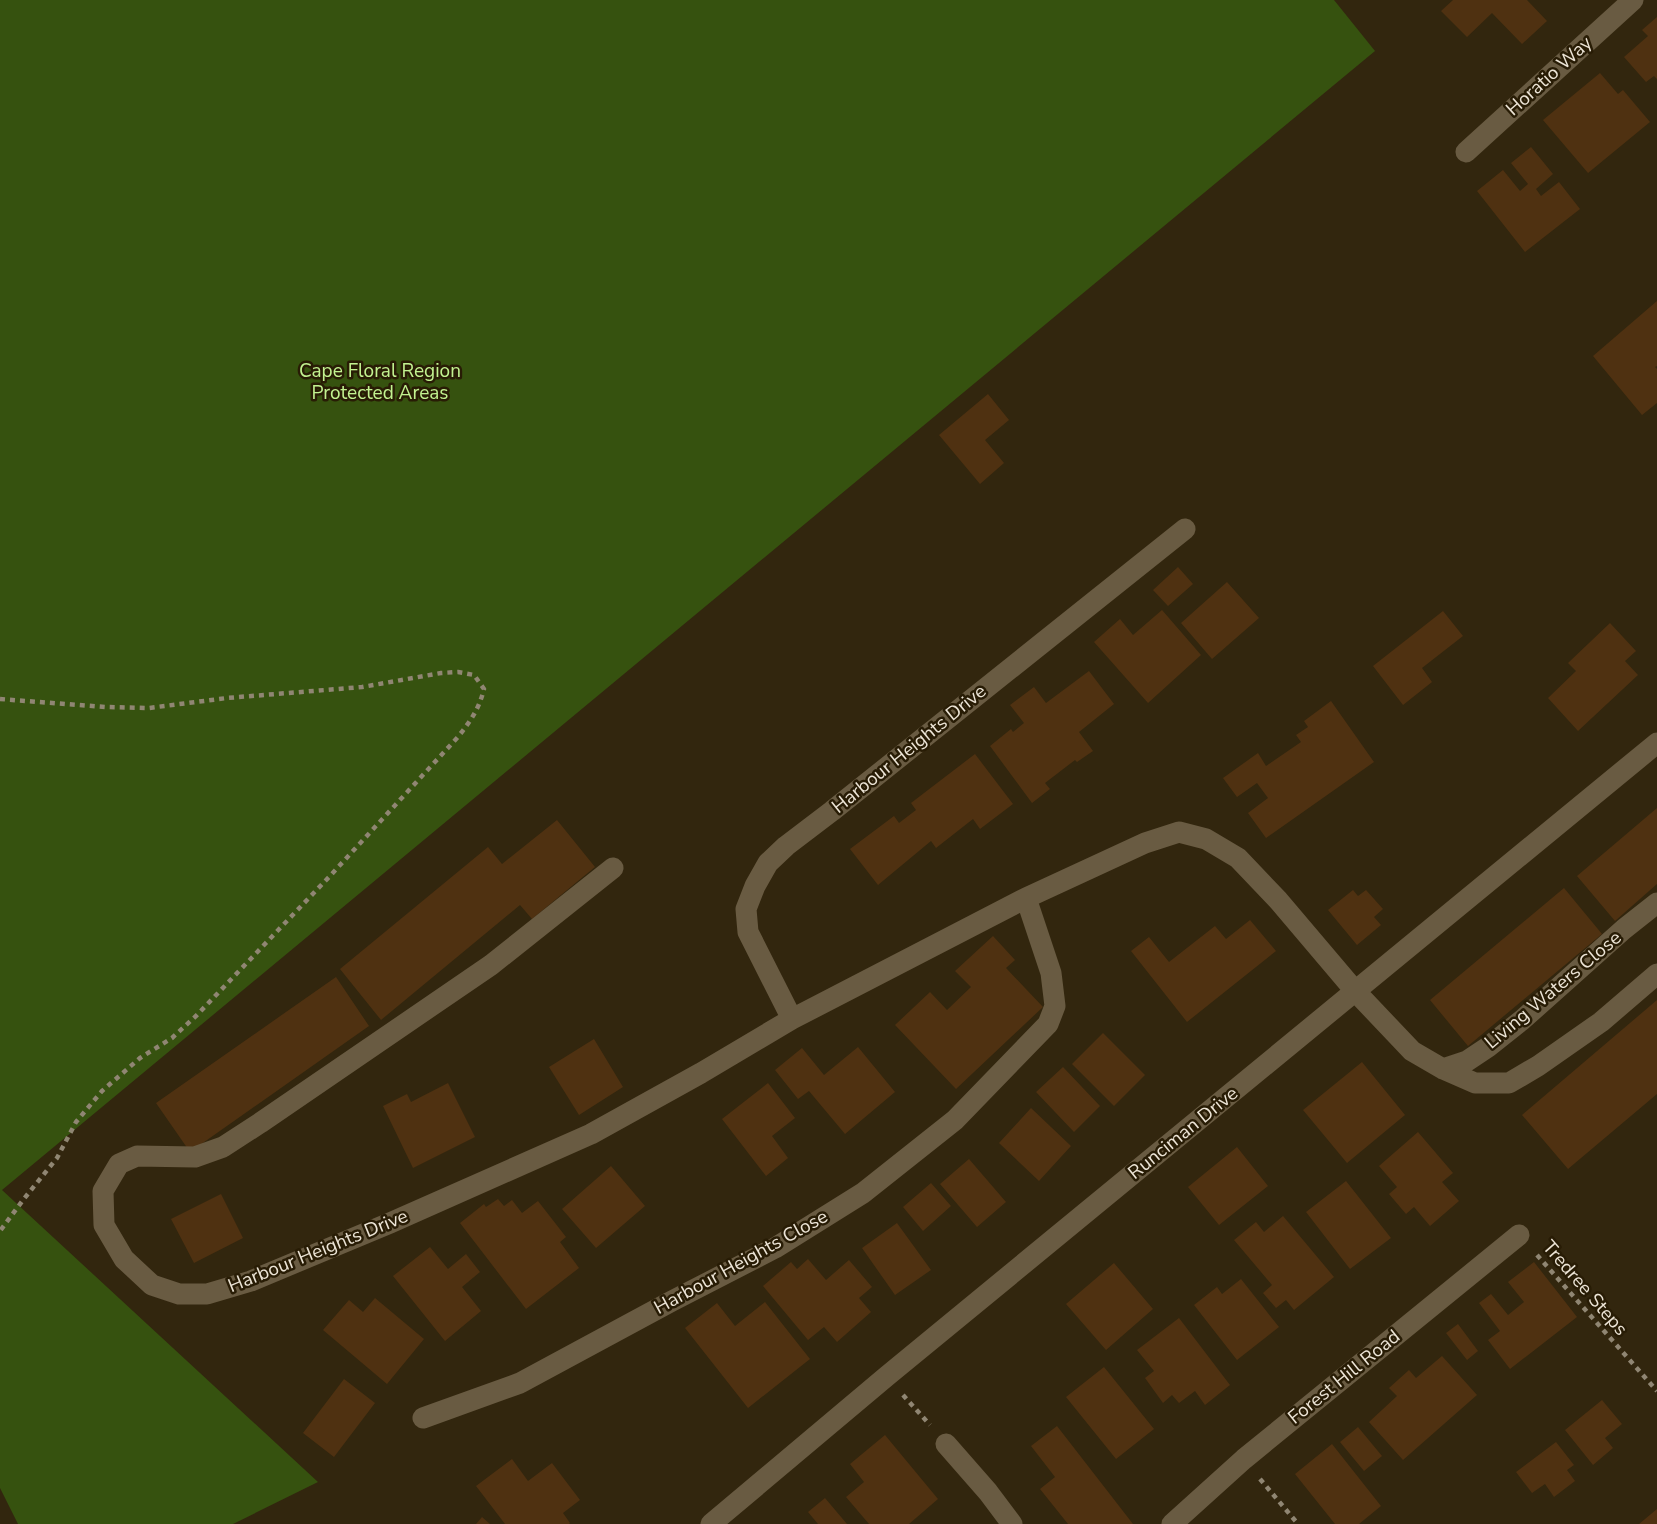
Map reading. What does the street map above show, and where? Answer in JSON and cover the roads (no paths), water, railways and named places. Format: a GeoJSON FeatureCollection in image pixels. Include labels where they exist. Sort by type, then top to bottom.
{"type":"FeatureCollection","features":[{"type":"Feature","properties":{"kind":"street","name":"Horatio Way"},"geometry":{"type":"LineString","coordinates":[[1466,152],[1633,0]]}},
{"type":"Feature","properties":{"kind":"street","name":"Harbour Heights Drive"},"geometry":{"type":"LineString","coordinates":[[792,1019],[748,932],[746,909],[768,863],[1185,529]]}},
{"type":"Feature","properties":{"kind":"street","name":"Runciman Drive"},"geometry":{"type":"LineString","coordinates":[[711,1524],[1657,743]]}},
{"type":"Feature","properties":{"kind":"street","name":"Harbour Heights Drive"},"geometry":{"type":"LineString","coordinates":[[613,868],[491,965],[223,1147],[195,1157],[137,1156],[119,1164],[103,1191],[104,1226],[124,1259],[152,1285],[179,1294],[207,1294],[251,1281],[591,1134],[792,1019],[1026,898],[1144,843],[1179,832],[1206,839],[1238,858],[1278,900],[1356,992]]}},
{"type":"Feature","properties":{"kind":"street","name":"Harbour Heights Close"},"geometry":{"type":"LineString","coordinates":[[423,1418],[520,1384],[775,1248],[863,1193],[956,1120],[1048,1024],[1055,1006],[1051,973],[1026,898]]}},
{"type":"Feature","properties":{"kind":"street","name":"Living Waters Close"},"geometry":{"type":"LineString","coordinates":[[1443,1069],[1467,1060],[1488,1047],[1657,903]]}},
{"type":"Feature","properties":{"kind":"street"},"geometry":{"type":"LineString","coordinates":[[1356,992],[1412,1051],[1475,1083],[1508,1083],[1538,1066],[1601,1022],[1657,974]]}},
{"type":"Feature","properties":{"kind":"street","name":"Forest Hill Road"},"geometry":{"type":"LineString","coordinates":[[1172,1524],[1244,1459],[1519,1235]]}},
{"type":"Feature","properties":{"kind":"street"},"geometry":{"type":"LineString","coordinates":[[946,1444],[989,1492],[1012,1524]]}},
{"type":"Feature","properties":{"kind":"park label","name":"Cape Floral Region Protected Areas"},"geometry":{"type":"Point","coordinates":[380,382]}}]}
